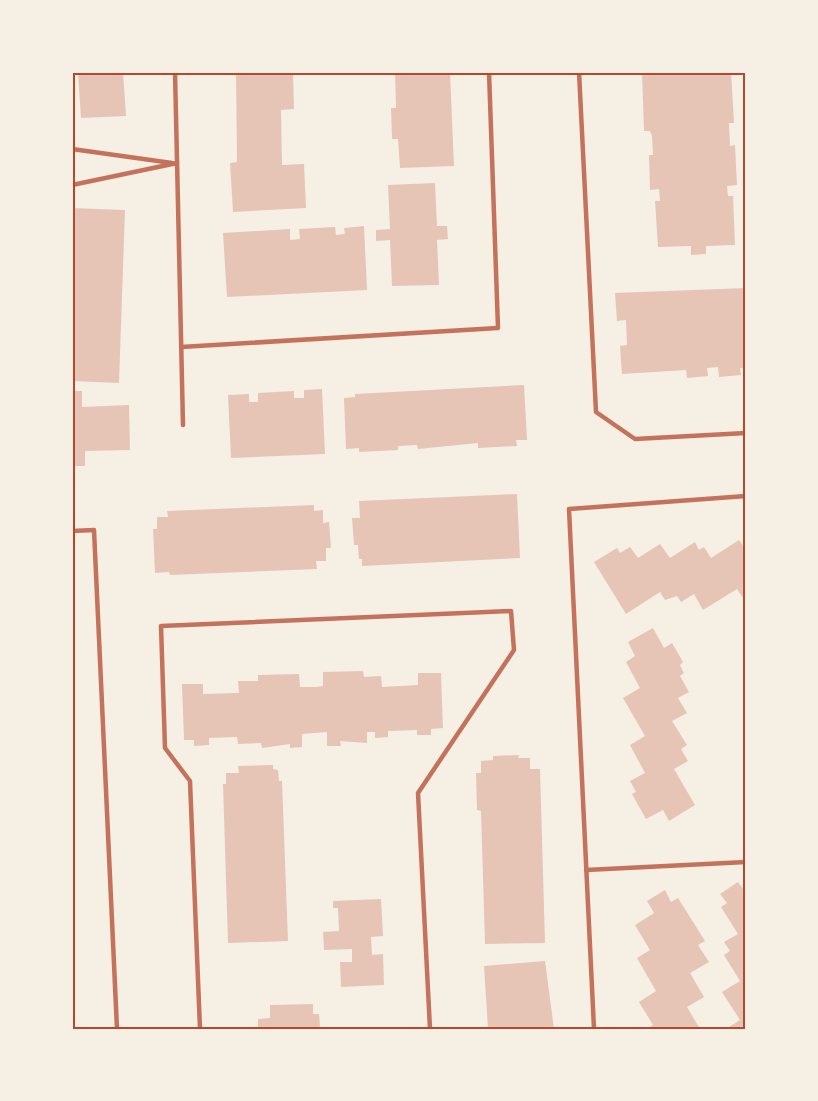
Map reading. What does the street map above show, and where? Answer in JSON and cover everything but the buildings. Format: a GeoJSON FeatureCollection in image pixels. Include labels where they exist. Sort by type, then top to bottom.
{"type":"FeatureCollection","features":[{"type":"Feature","properties":{"kind":"lane"},"geometry":{"type":"LineString","coordinates":[[175,72],[183,425]]}},
{"type":"Feature","properties":{"kind":"lane"},"geometry":{"type":"LineString","coordinates":[[181,347],[498,328],[489,72]]}},
{"type":"Feature","properties":{"kind":"lane"},"geometry":{"type":"LineString","coordinates":[[579,72],[597,412],[635,439],[746,434]]}},
{"type":"Feature","properties":{"kind":"lane"},"geometry":{"type":"LineString","coordinates":[[72,149],[177,163]]}},
{"type":"Feature","properties":{"kind":"lane"},"geometry":{"type":"LineString","coordinates":[[72,184],[177,163]]}},
{"type":"Feature","properties":{"kind":"lane"},"geometry":{"type":"LineString","coordinates":[[594,1029],[569,509],[746,496]]}},
{"type":"Feature","properties":{"kind":"lane"},"geometry":{"type":"LineString","coordinates":[[72,531],[94,530],[117,1029]]}},
{"type":"Feature","properties":{"kind":"lane"},"geometry":{"type":"LineString","coordinates":[[200,1029],[190,781],[165,748],[161,626],[511,611],[514,650],[418,793],[430,1029]]}},
{"type":"Feature","properties":{"kind":"lane"},"geometry":{"type":"LineString","coordinates":[[586,870],[746,862]]}}]}
